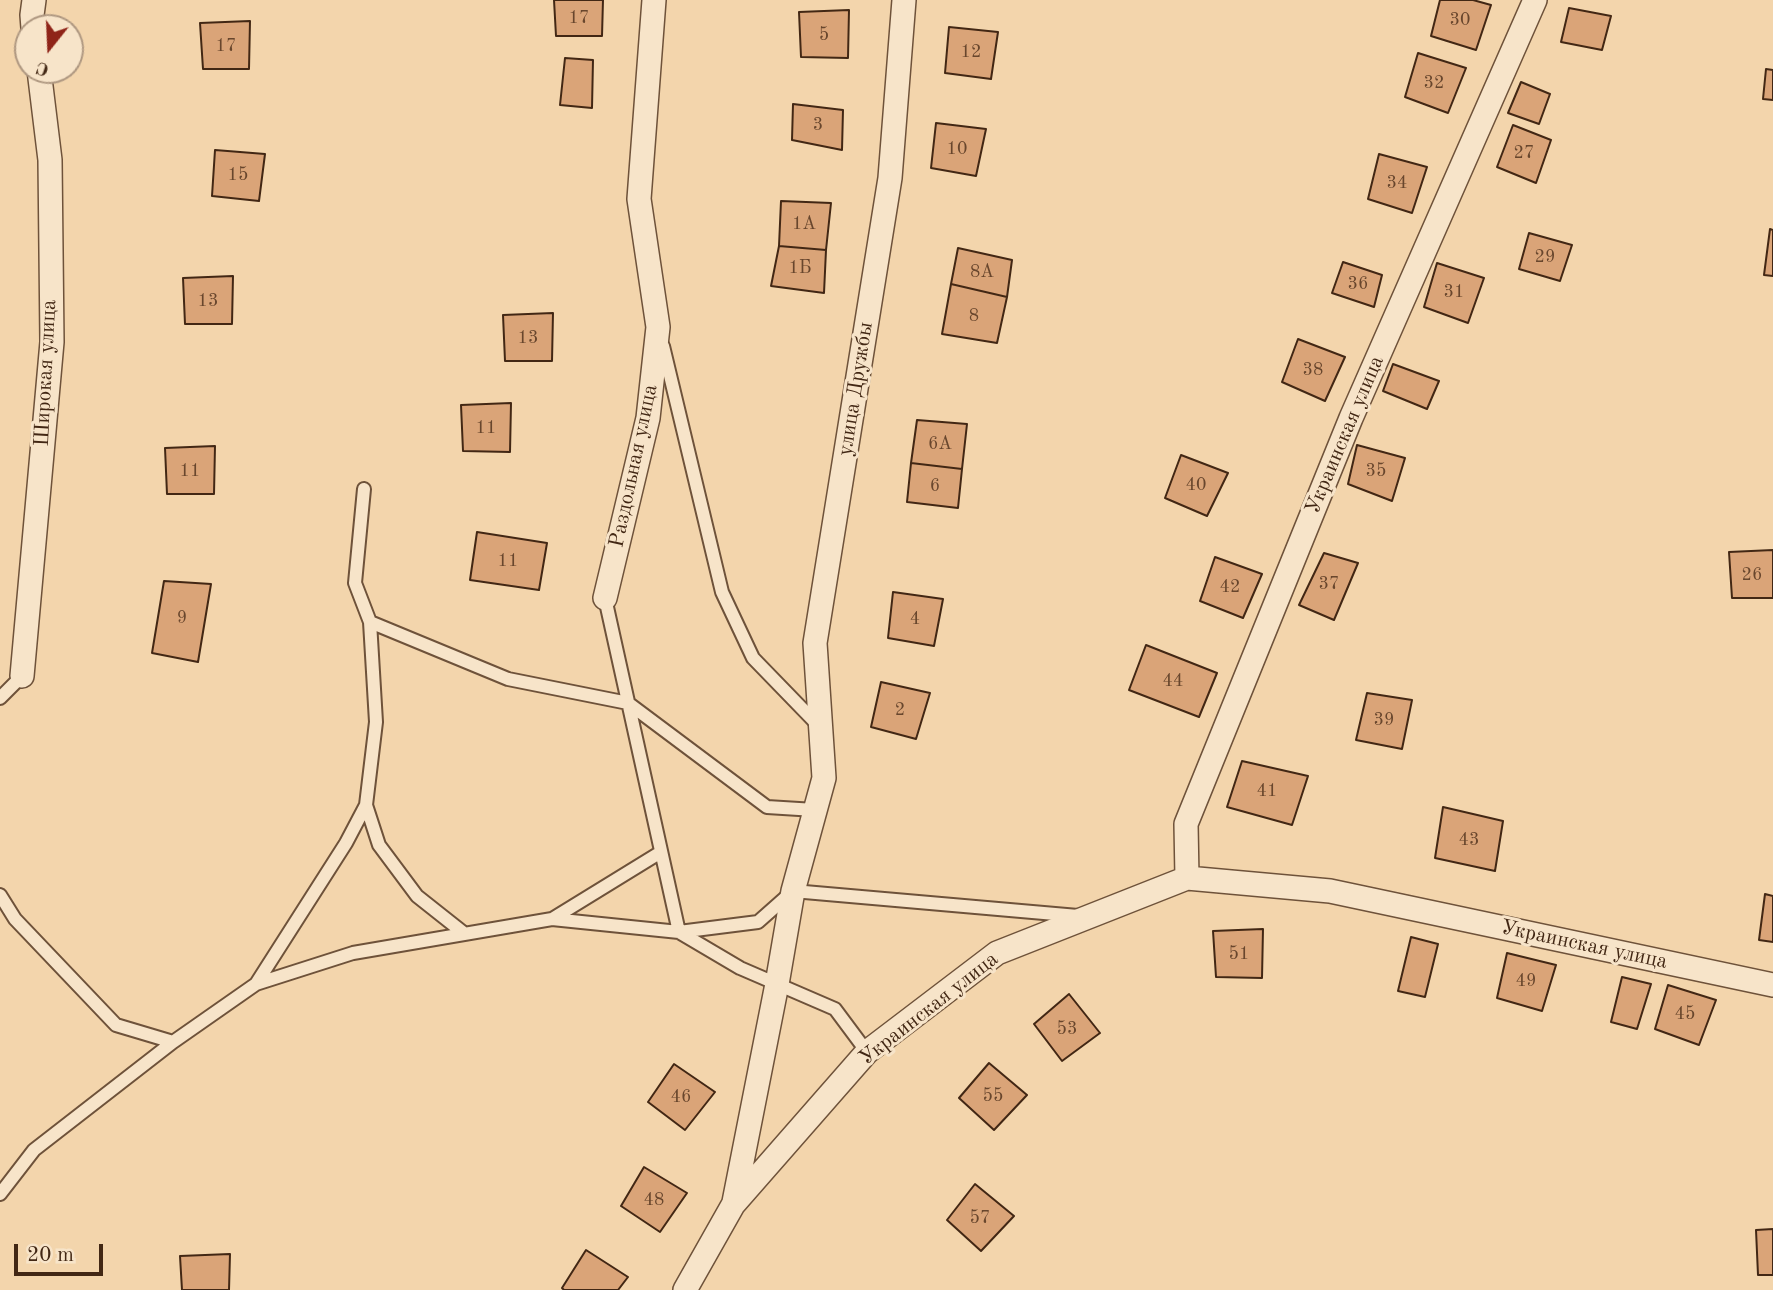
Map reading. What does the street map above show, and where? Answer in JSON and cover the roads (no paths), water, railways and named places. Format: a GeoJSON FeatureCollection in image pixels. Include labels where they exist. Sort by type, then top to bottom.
{"type":"FeatureCollection","features":[{"type":"Feature","properties":{"kind":"street","name":"Раздольная улица"},"geometry":{"type":"LineString","coordinates":[[605,598],[648,418],[658,327],[639,199],[654,0]]}},
{"type":"Feature","properties":{"kind":"street","name":"улица Дружбы"},"geometry":{"type":"LineString","coordinates":[[733,1205],[793,891],[824,778],[816,643],[890,178],[904,0]]}},
{"type":"Feature","properties":{"kind":"street","name":"Украинская улица"},"geometry":{"type":"LineString","coordinates":[[1187,878],[1186,824],[1351,418],[1535,0]]}},
{"type":"Feature","properties":{"kind":"street","name":"Широкая улица"},"geometry":{"type":"LineString","coordinates":[[22,676],[52,342],[50,160],[41,84]]}},
{"type":"Feature","properties":{"kind":"street","name":"Украинская улица"},"geometry":{"type":"LineString","coordinates":[[685,1290],[733,1205],[867,1052],[997,953],[1187,878],[1330,891],[1773,985]]}},
{"type":"Feature","properties":{"kind":"lane"},"geometry":{"type":"LineString","coordinates":[[658,327],[722,592],[753,658],[821,727]]}},
{"type":"Feature","properties":{"kind":"lane"},"geometry":{"type":"LineString","coordinates":[[256,984],[346,843],[366,805],[376,722],[370,622],[355,583],[364,489]]}},
{"type":"Feature","properties":{"kind":"lane"},"geometry":{"type":"LineString","coordinates":[[605,598],[679,932],[740,968],[835,1009],[867,1052]]}},
{"type":"Feature","properties":{"kind":"lane"},"geometry":{"type":"LineString","coordinates":[[370,622],[508,679],[628,703],[767,807],[815,810]]}},
{"type":"Feature","properties":{"kind":"lane"},"geometry":{"type":"LineString","coordinates":[[0,698],[22,676]]}},
{"type":"Feature","properties":{"kind":"lane"},"geometry":{"type":"LineString","coordinates":[[366,805],[379,845],[417,896],[465,934]]}},
{"type":"Feature","properties":{"kind":"lane"},"geometry":{"type":"LineString","coordinates":[[552,919],[661,852]]}},
{"type":"Feature","properties":{"kind":"lane"},"geometry":{"type":"LineString","coordinates":[[0,1194],[34,1150],[173,1042],[256,984],[353,953],[552,919],[679,932],[758,922],[793,891],[1088,917]]}},
{"type":"Feature","properties":{"kind":"lane"},"geometry":{"type":"LineString","coordinates":[[0,895],[15,919],[116,1025],[173,1042]]}}]}
